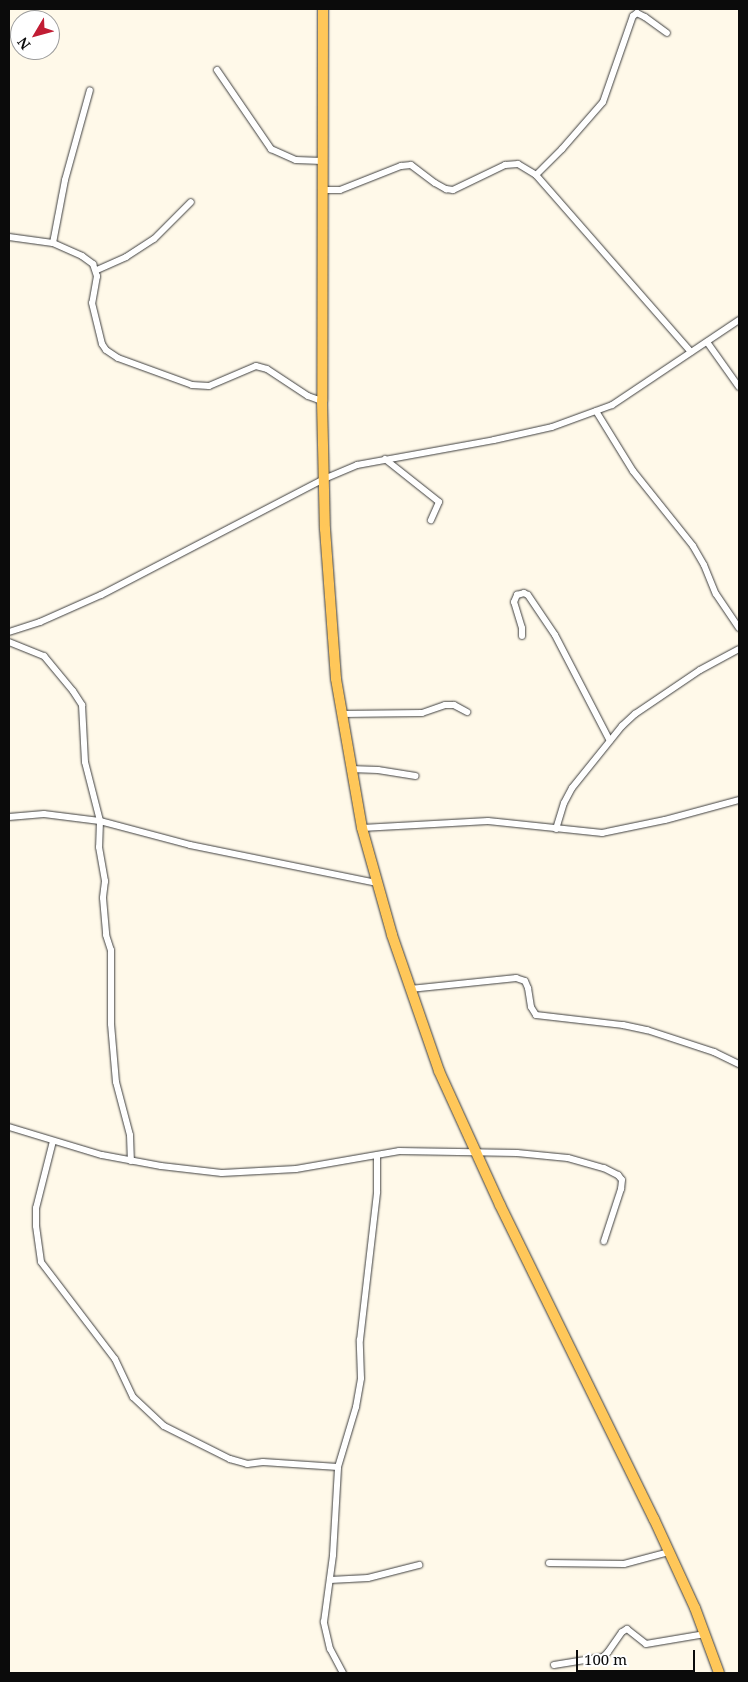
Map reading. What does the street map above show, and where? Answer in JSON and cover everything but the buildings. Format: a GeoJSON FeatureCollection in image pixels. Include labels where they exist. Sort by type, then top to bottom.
{"type":"FeatureCollection","features":[{"type":"Feature","properties":{"kind":"main road"},"geometry":{"type":"LineString","coordinates":[[323,9],[322,401],[329,603],[350,769],[362,828],[376,883],[439,1071],[474,1151],[669,1552],[705,1634],[719,1673]]}},
{"type":"Feature","properties":{"kind":"street"},"geometry":{"type":"LineString","coordinates":[[536,175],[568,143],[603,102],[633,16],[638,13],[667,33]]}},
{"type":"Feature","properties":{"kind":"street"},"geometry":{"type":"LineString","coordinates":[[217,70],[271,149],[296,160],[322,161]]}},
{"type":"Feature","properties":{"kind":"street"},"geometry":{"type":"LineString","coordinates":[[53,243],[65,180],[90,90]]}},
{"type":"Feature","properties":{"kind":"street"},"geometry":{"type":"LineString","coordinates":[[322,190],[340,190],[401,166],[411,165],[446,189],[453,190],[505,165],[518,164],[536,175],[692,352]]}},
{"type":"Feature","properties":{"kind":"street"},"geometry":{"type":"LineString","coordinates":[[96,270],[126,257],[154,240],[192,202]]}},
{"type":"Feature","properties":{"kind":"street"},"geometry":{"type":"LineString","coordinates":[[9,237],[53,243],[82,256],[93,264],[96,270],[92,297],[96,322],[102,344],[106,350],[118,358],[192,385],[210,386],[256,366],[266,369],[308,396],[322,401]]}},
{"type":"Feature","properties":{"kind":"street"},"geometry":{"type":"LineString","coordinates":[[9,632],[40,622],[100,595],[324,479],[357,465],[494,440],[552,427],[612,405],[739,320]]}},
{"type":"Feature","properties":{"kind":"street"},"geometry":{"type":"LineString","coordinates":[[707,342],[739,387]]}},
{"type":"Feature","properties":{"kind":"street"},"geometry":{"type":"LineString","coordinates":[[596,411],[634,471],[693,546],[704,565],[716,594],[739,628]]}},
{"type":"Feature","properties":{"kind":"street"},"geometry":{"type":"LineString","coordinates":[[385,459],[437,499],[439,502],[431,520]]}},
{"type":"Feature","properties":{"kind":"street"},"geometry":{"type":"LineString","coordinates":[[522,636],[522,628],[514,602],[517,595],[524,593],[528,594],[555,635],[610,741]]}},
{"type":"Feature","properties":{"kind":"street"},"geometry":{"type":"LineString","coordinates":[[9,642],[44,656],[80,701],[85,762],[100,820],[98,834],[105,881],[103,898],[106,935],[111,950],[113,1053],[116,1082],[130,1135],[132,1161]]}},
{"type":"Feature","properties":{"kind":"street"},"geometry":{"type":"LineString","coordinates":[[556,829],[564,804],[572,788],[610,741],[635,714],[700,670],[739,649]]}},
{"type":"Feature","properties":{"kind":"street"},"geometry":{"type":"LineString","coordinates":[[342,714],[422,713],[445,705],[454,705],[467,712]]}},
{"type":"Feature","properties":{"kind":"street"},"geometry":{"type":"LineString","coordinates":[[350,769],[378,770],[416,776]]}},
{"type":"Feature","properties":{"kind":"street"},"geometry":{"type":"LineString","coordinates":[[362,828],[488,821],[602,833],[621,830],[739,800]]}},
{"type":"Feature","properties":{"kind":"street"},"geometry":{"type":"LineString","coordinates":[[9,816],[44,814],[100,820],[190,844],[376,883]]}},
{"type":"Feature","properties":{"kind":"street"},"geometry":{"type":"LineString","coordinates":[[410,989],[516,978],[525,981],[528,988],[530,1007],[536,1016],[623,1025],[647,1030],[714,1052],[739,1064]]}},
{"type":"Feature","properties":{"kind":"street"},"geometry":{"type":"LineString","coordinates":[[9,1127],[52,1142],[132,1161],[222,1173],[296,1169],[399,1151],[474,1151],[541,1154],[604,1168],[618,1175],[622,1180],[621,1189],[604,1241]]}},
{"type":"Feature","properties":{"kind":"street"},"geometry":{"type":"LineString","coordinates":[[52,1142],[36,1208],[36,1226],[42,1262],[115,1359],[133,1397],[164,1426],[230,1459],[247,1464],[263,1462],[338,1467]]}},
{"type":"Feature","properties":{"kind":"street"},"geometry":{"type":"LineString","coordinates":[[343,1673],[330,1649],[324,1622],[330,1580],[338,1467],[356,1408],[361,1378],[360,1340],[377,1192],[377,1156]]}},
{"type":"Feature","properties":{"kind":"street"},"geometry":{"type":"LineString","coordinates":[[549,1564],[624,1564],[669,1552]]}},
{"type":"Feature","properties":{"kind":"street"},"geometry":{"type":"LineString","coordinates":[[330,1580],[368,1578],[419,1565]]}},
{"type":"Feature","properties":{"kind":"street"},"geometry":{"type":"LineString","coordinates":[[554,1665],[603,1656],[622,1632],[627,1629],[646,1644],[705,1634]]}}]}
